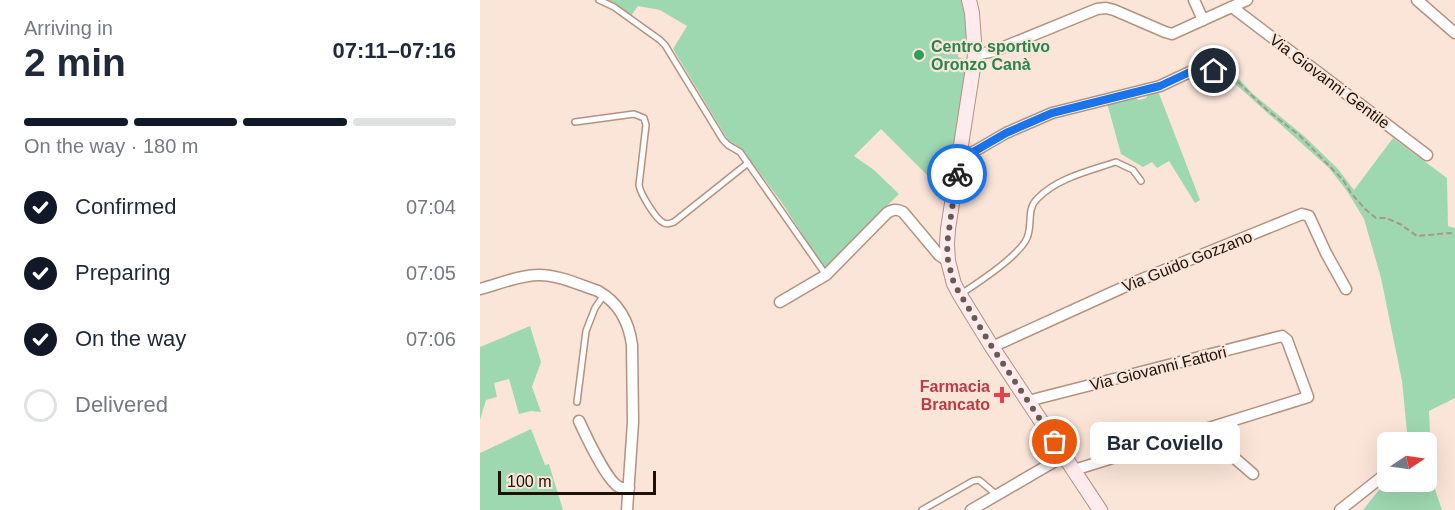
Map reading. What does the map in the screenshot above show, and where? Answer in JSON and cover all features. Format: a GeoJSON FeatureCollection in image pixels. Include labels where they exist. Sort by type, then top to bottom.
{"type":"FeatureCollection","features":[{"type":"Feature","properties":{"kind":"main road"},"geometry":{"type":"LineString","coordinates":[[969,0],[975,55],[948,229],[948,261],[954,284],[960,295],[1100,510]]}},
{"type":"Feature","properties":{"kind":"street"},"geometry":{"type":"LineString","coordinates":[[1194,0],[1203,20]]}},
{"type":"Feature","properties":{"kind":"street"},"geometry":{"type":"LineString","coordinates":[[975,55],[994,51],[1097,9],[1106,8],[1172,34],[1247,0]]}},
{"type":"Feature","properties":{"kind":"street"},"geometry":{"type":"LineString","coordinates":[[1417,0],[1455,33]]}},
{"type":"Feature","properties":{"kind":"street","name":"Via Giovanni Gentile"},"geometry":{"type":"LineString","coordinates":[[1232,7],[1427,155]]}},
{"type":"Feature","properties":{"kind":"street"},"geometry":{"type":"LineString","coordinates":[[959,157],[1052,113],[1160,86],[1194,70],[1214,71]]}},
{"type":"Feature","properties":{"kind":"street"},"geometry":{"type":"LineString","coordinates":[[780,302],[826,275],[892,210],[903,212],[939,255],[948,261]]}},
{"type":"Feature","properties":{"kind":"street","name":"Via Guido Gozzano"},"geometry":{"type":"LineString","coordinates":[[992,347],[1135,282],[1302,213],[1309,216],[1346,290]]}},
{"type":"Feature","properties":{"kind":"street"},"geometry":{"type":"LineString","coordinates":[[924,236],[932,236],[948,229]]}},
{"type":"Feature","properties":{"kind":"street"},"geometry":{"type":"LineString","coordinates":[[480,289],[529,276],[541,275],[565,280],[598,291],[617,307],[626,320],[632,345],[633,422],[627,510]]}},
{"type":"Feature","properties":{"kind":"street","name":"Via Giovanni Fattori"},"geometry":{"type":"LineString","coordinates":[[1028,401],[1282,336],[1287,340],[1308,397],[1202,430]]}},
{"type":"Feature","properties":{"kind":"street"},"geometry":{"type":"LineString","coordinates":[[579,421],[612,481],[620,487],[629,488]]}},
{"type":"Feature","properties":{"kind":"street"},"geometry":{"type":"LineString","coordinates":[[1074,470],[1202,430],[1253,474]]}},
{"type":"Feature","properties":{"kind":"street"},"geometry":{"type":"LineString","coordinates":[[971,510],[1064,456]]}},
{"type":"Feature","properties":{"kind":"street"},"geometry":{"type":"LineString","coordinates":[[1340,510],[1377,481]]}},
{"type":"Feature","properties":{"kind":"lane"},"geometry":{"type":"LineString","coordinates":[[599,0],[614,7],[665,45],[723,140],[740,152],[826,275]]}},
{"type":"Feature","properties":{"kind":"lane"},"geometry":{"type":"LineString","coordinates":[[575,122],[634,114],[644,118],[646,126],[640,192],[664,223],[674,222],[748,164]]}},
{"type":"Feature","properties":{"kind":"lane"},"geometry":{"type":"LineString","coordinates":[[960,295],[1016,254],[1028,236],[1030,209],[1035,201],[1055,184],[1116,162],[1133,170],[1141,182]]}},
{"type":"Feature","properties":{"kind":"lane"},"geometry":{"type":"LineString","coordinates":[[577,402],[586,331],[595,308],[604,295]]}},
{"type":"Feature","properties":{"kind":"lane"},"geometry":{"type":"LineString","coordinates":[[922,510],[973,481],[979,480],[997,495]]}},
{"type":"Feature","properties":{"kind":"path"},"geometry":{"type":"LineString","coordinates":[[1214,71],[1236,80],[1267,110],[1300,136],[1342,180],[1365,209],[1376,218],[1386,218],[1418,236],[1455,234]]}},
{"type":"Feature","properties":{"kind":"green space"},"geometry":{"type":"Polygon","coordinates":[[[608,0],[961,0],[967,41],[958,47],[958,57],[968,60],[947,195],[881,129],[854,156],[874,170],[899,194],[838,254],[828,267],[823,266],[782,203],[742,149],[728,140],[673,49],[687,26],[660,10],[638,6],[631,16],[608,0]]]}},
{"type":"Feature","properties":{"kind":"green space"},"geometry":{"type":"Polygon","coordinates":[[[1220,70],[1240,80],[1253,94],[1304,136],[1338,169],[1354,190],[1393,138],[1447,178],[1448,226],[1455,228],[1455,398],[1429,411],[1430,432],[1407,432],[1402,381],[1381,278],[1364,219],[1347,191],[1329,168],[1232,81],[1218,75],[1220,70]]]}},
{"type":"Feature","properties":{"kind":"green space"},"geometry":{"type":"Polygon","coordinates":[[[1158,91],[1200,200],[1195,203],[1169,161],[1157,168],[1152,162],[1143,167],[1121,154],[1107,103],[1132,97],[1139,100],[1158,91]]]}},
{"type":"Feature","properties":{"kind":"green space"},"geometry":{"type":"Polygon","coordinates":[[[530,326],[541,362],[532,387],[541,412],[531,411],[519,414],[509,379],[494,383],[497,397],[486,400],[480,420],[480,347],[530,326]]]}},
{"type":"Feature","properties":{"kind":"green space"},"geometry":{"type":"Polygon","coordinates":[[[531,429],[545,465],[549,464],[563,510],[480,510],[480,453],[531,429]]]}},
{"type":"Feature","properties":{"kind":"green space"},"geometry":{"type":"Polygon","coordinates":[[[1377,492],[1436,492],[1442,510],[1363,510],[1377,492]]]}},
{"type":"Feature","properties":{"kind":"way so far"},"geometry":{"type":"LineString","coordinates":[[957,174],[947,244],[950,273],[954,284],[992,347],[1055,442]]}},
{"type":"Feature","properties":{"kind":"place","name":"Centro sportivo Oronzo Canà"},"geometry":{"type":"Point","coordinates":[919,55]}},
{"type":"Feature","properties":{"kind":"place","name":"Farmacia Brancato"},"geometry":{"type":"Point","coordinates":[1002,395]}},
{"type":"Feature","properties":{"kind":"place","name":"Bar Coviello"},"geometry":{"type":"Point","coordinates":[1055,442]}},
{"type":"Feature","properties":{"kind":"route"},"geometry":{"type":"LineString","coordinates":[[957,174],[959,157],[1045,115],[1160,86],[1194,70],[1214,71]]}}]}
